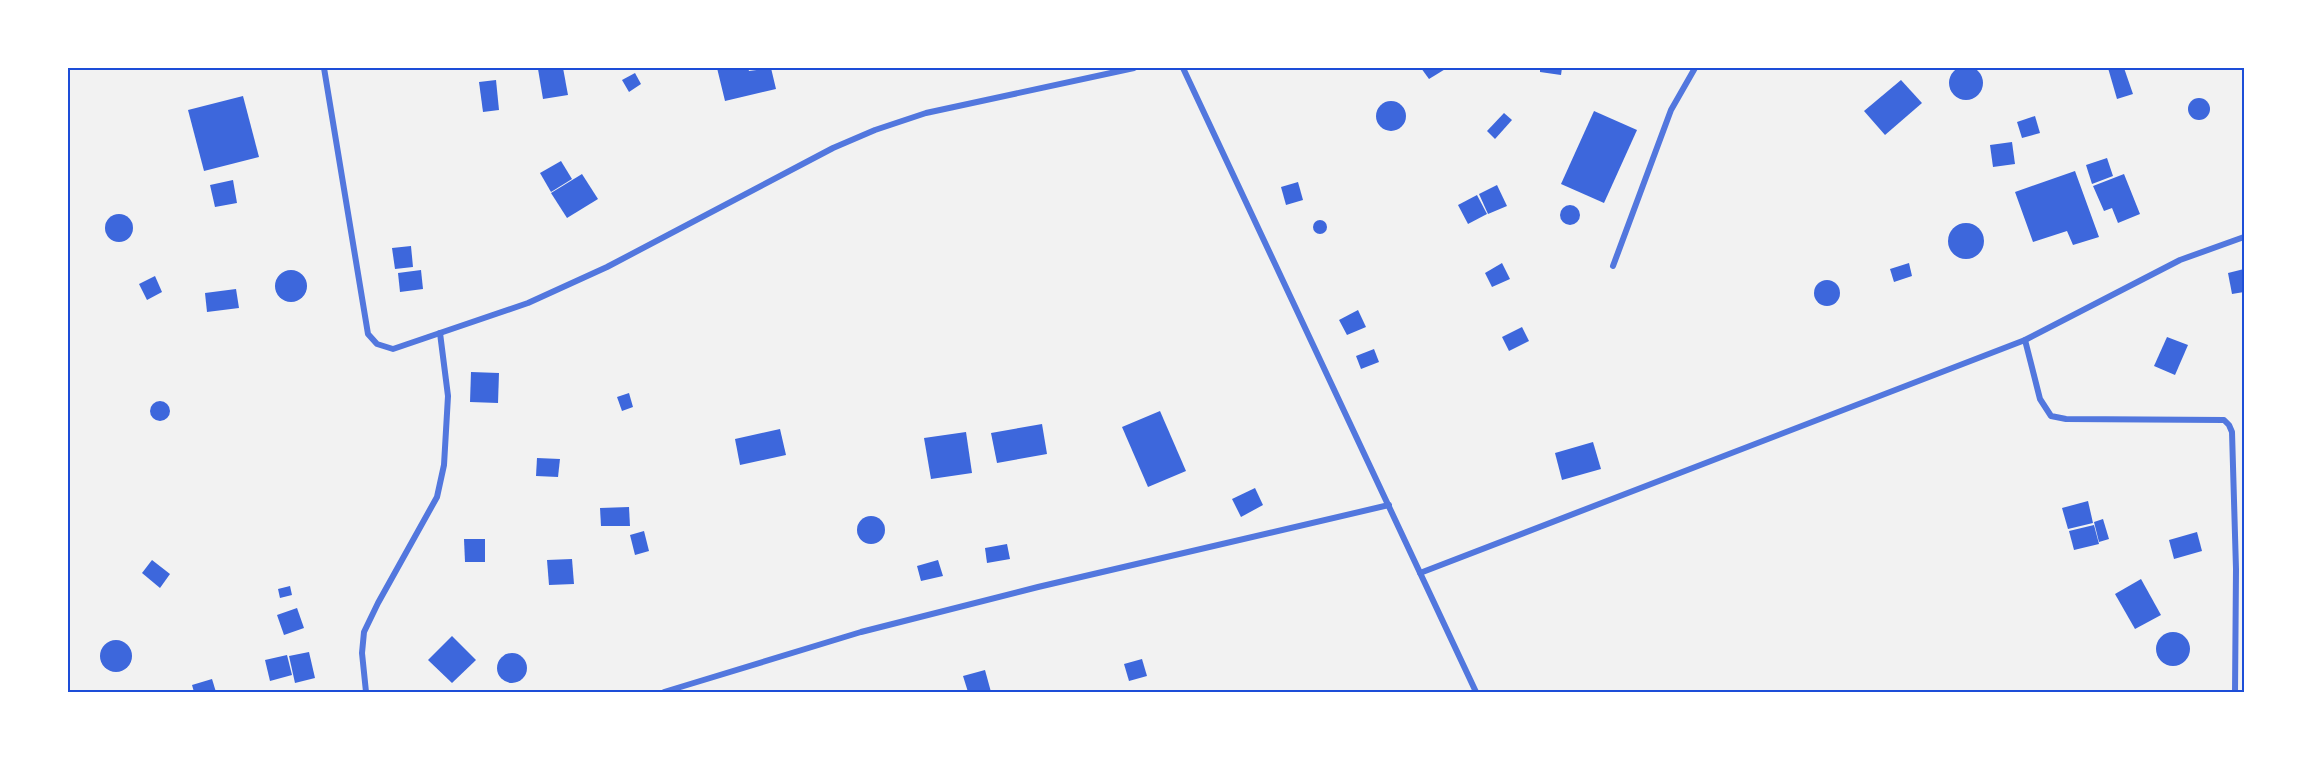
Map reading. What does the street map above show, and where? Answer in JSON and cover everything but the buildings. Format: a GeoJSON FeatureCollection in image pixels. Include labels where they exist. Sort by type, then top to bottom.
{"type":"FeatureCollection","features":[{"type":"Feature","properties":{"kind":"street"},"geometry":{"type":"LineString","coordinates":[[324,68],[368,334],[377,344],[393,349],[528,303],[607,267],[833,148],[875,130],[926,113],[1134,68]]}},
{"type":"Feature","properties":{"kind":"street"},"geometry":{"type":"LineString","coordinates":[[1183,68],[1476,693]]}},
{"type":"Feature","properties":{"kind":"street"},"geometry":{"type":"LineString","coordinates":[[1613,266],[1671,110],[1695,68]]}},
{"type":"Feature","properties":{"kind":"street"},"geometry":{"type":"LineString","coordinates":[[1420,573],[2025,340],[2180,260],[2244,237]]}},
{"type":"Feature","properties":{"kind":"street"},"geometry":{"type":"LineString","coordinates":[[366,693],[362,653],[364,632],[437,497],[442,475],[448,396],[440,333]]}},
{"type":"Feature","properties":{"kind":"street"},"geometry":{"type":"LineString","coordinates":[[2025,340],[2040,399],[2051,416],[2066,419],[2224,420],[2229,425],[2232,432],[2236,569],[2235,693]]}},
{"type":"Feature","properties":{"kind":"street"},"geometry":{"type":"LineString","coordinates":[[663,693],[861,632],[1038,587],[1389,506]]}},
{"type":"Feature","properties":{"kind":"street"},"geometry":{"type":"LineString","coordinates":[[2236,569],[2244,568]]}}]}
